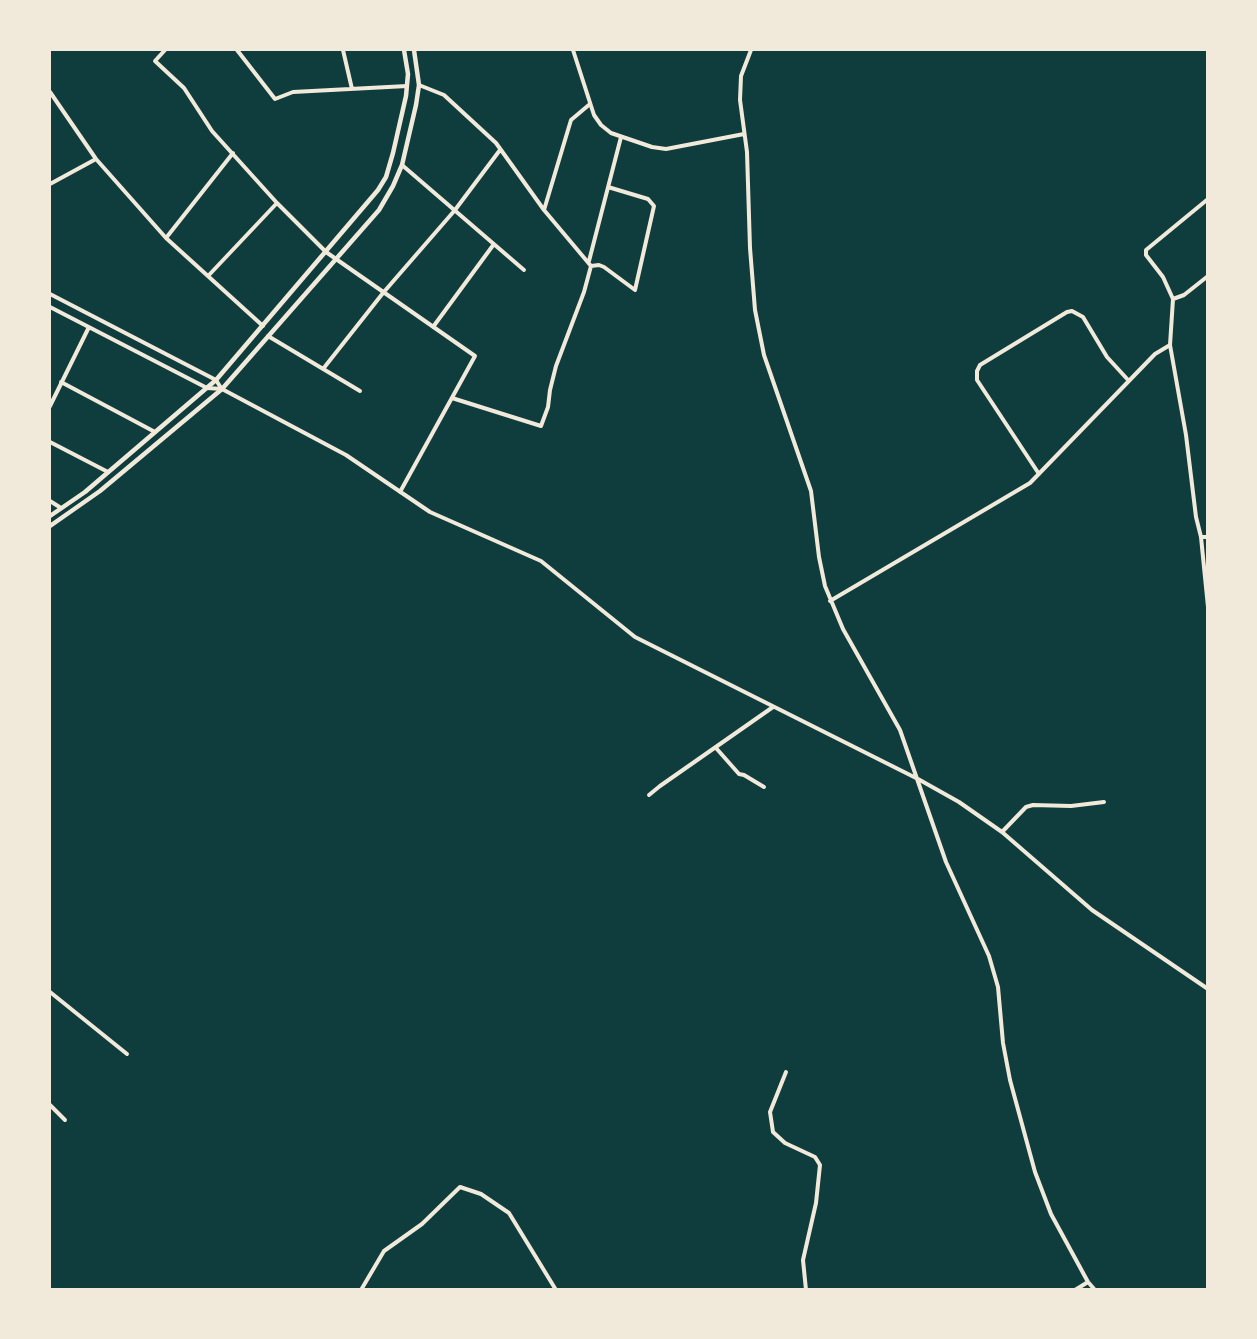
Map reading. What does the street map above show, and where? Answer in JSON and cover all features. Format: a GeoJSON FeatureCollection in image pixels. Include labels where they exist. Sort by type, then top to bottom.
{"type":"FeatureCollection","features":[{"type":"Feature","properties":{"kind":"street"},"geometry":{"type":"LineString","coordinates":[[165,50],[155,61],[184,88],[212,131],[277,203],[326,252],[475,356],[400,492]]}},
{"type":"Feature","properties":{"kind":"street"},"geometry":{"type":"LineString","coordinates":[[237,50],[275,99],[293,92],[407,86]]}},
{"type":"Feature","properties":{"kind":"street"},"geometry":{"type":"LineString","coordinates":[[343,50],[352,89]]}},
{"type":"Feature","properties":{"kind":"street"},"geometry":{"type":"LineString","coordinates":[[50,516],[85,492],[216,380],[360,214],[386,177],[393,153],[407,86],[404,50]]}},
{"type":"Feature","properties":{"kind":"street"},"geometry":{"type":"LineString","coordinates":[[50,526],[116,478],[222,388],[379,210],[402,165],[419,86],[414,50]]}},
{"type":"Feature","properties":{"kind":"street"},"geometry":{"type":"LineString","coordinates":[[573,50],[590,104],[601,125],[610,133],[652,147],[666,149],[744,134]]}},
{"type":"Feature","properties":{"kind":"street"},"geometry":{"type":"LineString","coordinates":[[751,50],[741,76],[740,100],[747,161],[752,279],[757,326],[768,369],[811,490],[819,557],[830,601],[906,744],[946,862],[993,967],[998,987],[1003,1043],[1010,1080],[1038,1179],[1051,1214],[1088,1282],[1095,1290]]}},
{"type":"Feature","properties":{"kind":"street"},"geometry":{"type":"LineString","coordinates":[[419,86],[444,95],[496,143],[544,210],[590,264],[604,267],[635,290],[654,206],[648,200],[608,187]]}},
{"type":"Feature","properties":{"kind":"street"},"geometry":{"type":"LineString","coordinates":[[50,92],[96,159],[166,238],[263,326]]}},
{"type":"Feature","properties":{"kind":"street"},"geometry":{"type":"LineString","coordinates":[[544,210],[571,120],[590,104]]}},
{"type":"Feature","properties":{"kind":"street"},"geometry":{"type":"LineString","coordinates":[[452,398],[541,426],[548,407],[556,366],[584,292],[621,137]]}},
{"type":"Feature","properties":{"kind":"street"},"geometry":{"type":"LineString","coordinates":[[323,369],[383,293],[455,210],[500,150]]}},
{"type":"Feature","properties":{"kind":"street"},"geometry":{"type":"LineString","coordinates":[[166,238],[233,153]]}},
{"type":"Feature","properties":{"kind":"street"},"geometry":{"type":"LineString","coordinates":[[50,184],[96,159]]}},
{"type":"Feature","properties":{"kind":"street"},"geometry":{"type":"LineString","coordinates":[[402,165],[524,270]]}},
{"type":"Feature","properties":{"kind":"street"},"geometry":{"type":"LineString","coordinates":[[1208,199],[1146,250],[1146,255],[1163,276],[1173,300],[1170,345],[1201,537],[1208,607]]}},
{"type":"Feature","properties":{"kind":"street"},"geometry":{"type":"LineString","coordinates":[[209,275],[277,203]]}},
{"type":"Feature","properties":{"kind":"street"},"geometry":{"type":"LineString","coordinates":[[433,327],[494,244]]}},
{"type":"Feature","properties":{"kind":"street"},"geometry":{"type":"LineString","coordinates":[[1173,300],[1184,295],[1208,276]]}},
{"type":"Feature","properties":{"kind":"street"},"geometry":{"type":"LineString","coordinates":[[50,294],[216,380],[222,388],[346,455],[430,512],[541,561],[635,637],[918,779],[959,802],[1002,832],[1092,909],[1208,989]]}},
{"type":"Feature","properties":{"kind":"street"},"geometry":{"type":"LineString","coordinates":[[50,307],[207,388],[222,388]]}},
{"type":"Feature","properties":{"kind":"street"},"geometry":{"type":"LineString","coordinates":[[1039,474],[977,380],[980,364],[1072,311],[1083,317],[1107,357],[1129,381]]}},
{"type":"Feature","properties":{"kind":"street"},"geometry":{"type":"LineString","coordinates":[[50,406],[89,327]]}},
{"type":"Feature","properties":{"kind":"street"},"geometry":{"type":"LineString","coordinates":[[268,336],[360,391]]}},
{"type":"Feature","properties":{"kind":"street"},"geometry":{"type":"LineString","coordinates":[[830,601],[1030,483],[1155,354],[1170,345]]}},
{"type":"Feature","properties":{"kind":"street"},"geometry":{"type":"LineString","coordinates":[[61,382],[155,432]]}},
{"type":"Feature","properties":{"kind":"street"},"geometry":{"type":"LineString","coordinates":[[50,442],[108,472]]}},
{"type":"Feature","properties":{"kind":"street"},"geometry":{"type":"LineString","coordinates":[[50,501],[61,508]]}},
{"type":"Feature","properties":{"kind":"street"},"geometry":{"type":"LineString","coordinates":[[1201,537],[1208,537]]}},
{"type":"Feature","properties":{"kind":"street"},"geometry":{"type":"LineString","coordinates":[[649,795],[773,707]]}},
{"type":"Feature","properties":{"kind":"street"},"geometry":{"type":"LineString","coordinates":[[716,748],[739,774],[764,787]]}},
{"type":"Feature","properties":{"kind":"street"},"geometry":{"type":"LineString","coordinates":[[1002,832],[1026,807],[1033,805],[1071,806],[1104,802]]}},
{"type":"Feature","properties":{"kind":"street"},"geometry":{"type":"LineString","coordinates":[[50,992],[127,1054]]}},
{"type":"Feature","properties":{"kind":"street"},"geometry":{"type":"LineString","coordinates":[[786,1072],[770,1112],[773,1132],[780,1140],[815,1157],[820,1165],[816,1203],[803,1260],[806,1290]]}},
{"type":"Feature","properties":{"kind":"street"},"geometry":{"type":"LineString","coordinates":[[50,1105],[65,1120]]}},
{"type":"Feature","properties":{"kind":"street"},"geometry":{"type":"LineString","coordinates":[[361,1290],[384,1251],[422,1224],[460,1187],[481,1194],[509,1213],[556,1290]]}},
{"type":"Feature","properties":{"kind":"street"},"geometry":{"type":"LineString","coordinates":[[1075,1290],[1088,1282]]}}]}
